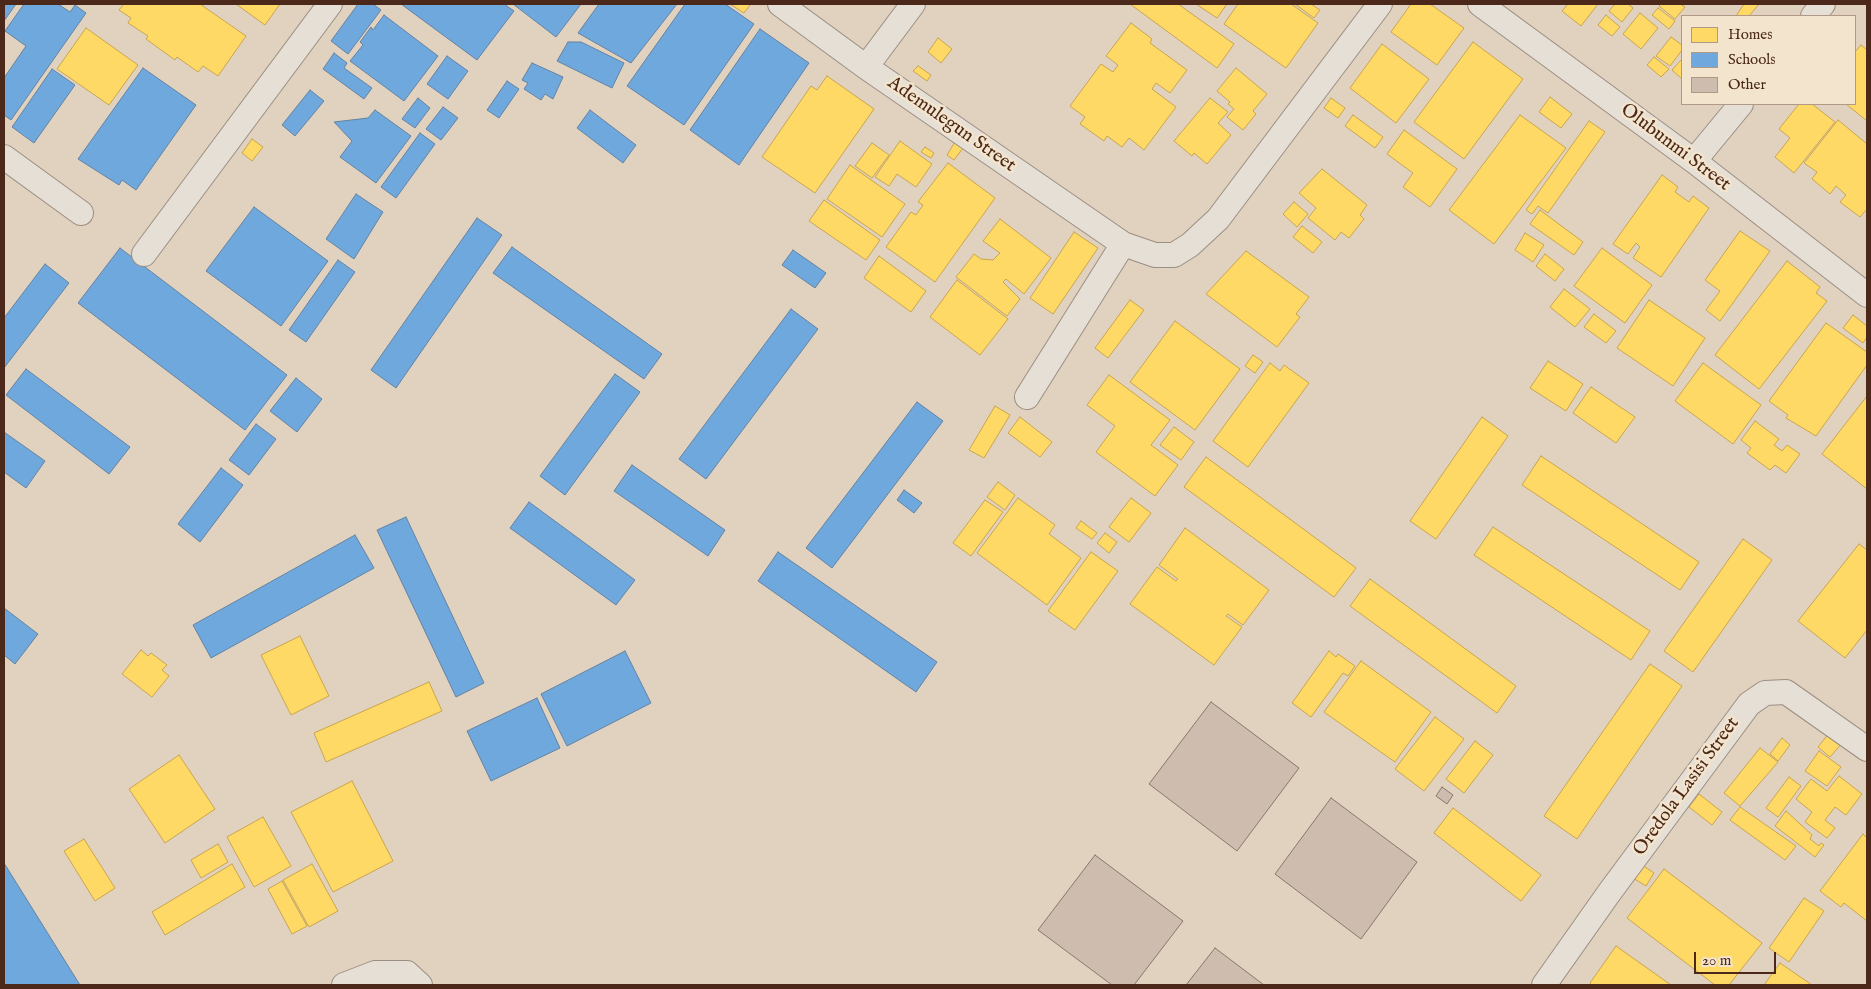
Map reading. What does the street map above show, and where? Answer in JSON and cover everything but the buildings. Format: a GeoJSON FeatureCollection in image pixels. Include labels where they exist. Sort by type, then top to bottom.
{"type":"FeatureCollection","features":[{"type":"Feature","properties":{"kind":"street"},"geometry":{"type":"LineString","coordinates":[[144,254],[330,4]]}},
{"type":"Feature","properties":{"kind":"street","name":"Ademulegun Street"},"geometry":{"type":"LineString","coordinates":[[780,4],[866,67],[1123,244],[1154,255],[1174,255],[1190,245],[1218,220],[1380,4]]}},
{"type":"Feature","properties":{"kind":"street"},"geometry":{"type":"LineString","coordinates":[[866,67],[913,4]]}},
{"type":"Feature","properties":{"kind":"street","name":"Olubunmi Street"},"geometry":{"type":"LineString","coordinates":[[1480,4],[1694,161],[1867,295]]}},
{"type":"Feature","properties":{"kind":"street"},"geometry":{"type":"LineString","coordinates":[[1814,15],[1823,4]]}},
{"type":"Feature","properties":{"kind":"street"},"geometry":{"type":"LineString","coordinates":[[1694,161],[1740,105]]}},
{"type":"Feature","properties":{"kind":"street"},"geometry":{"type":"LineString","coordinates":[[4,157],[81,213]]}},
{"type":"Feature","properties":{"kind":"street"},"geometry":{"type":"LineString","coordinates":[[1027,397],[1123,244]]}},
{"type":"Feature","properties":{"kind":"street","name":"Oredola Lasisi Street"},"geometry":{"type":"LineString","coordinates":[[1544,985],[1609,893],[1749,704],[1765,693],[1786,692],[1867,749]]}},
{"type":"Feature","properties":{"kind":"street"},"geometry":{"type":"LineString","coordinates":[[344,985],[375,973],[407,973],[420,985]]}}]}
